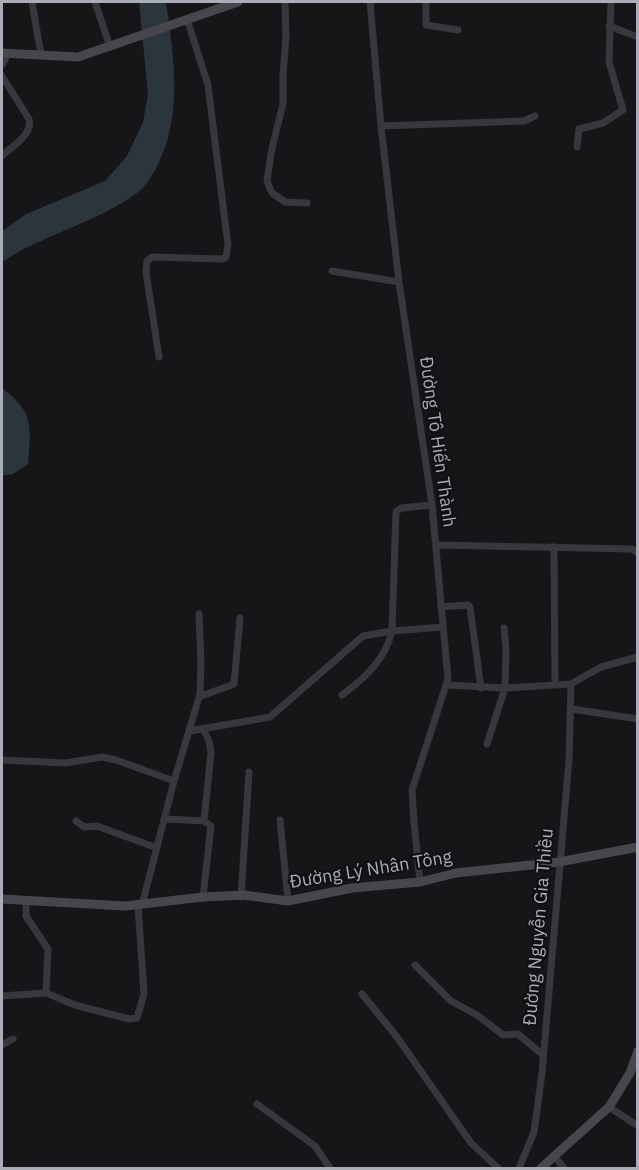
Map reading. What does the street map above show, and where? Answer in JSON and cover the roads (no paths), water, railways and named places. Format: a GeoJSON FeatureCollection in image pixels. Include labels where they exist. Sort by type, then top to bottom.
{"type":"FeatureCollection","features":[{"type":"Feature","properties":{"kind":"street"},"geometry":{"type":"LineString","coordinates":[[32,2],[41,56]]}},
{"type":"Feature","properties":{"kind":"street"},"geometry":{"type":"LineString","coordinates":[[95,2],[110,47]]}},
{"type":"Feature","properties":{"kind":"street"},"geometry":{"type":"LineString","coordinates":[[2,65],[5,54],[78,57],[238,2]]}},
{"type":"Feature","properties":{"kind":"street"},"geometry":{"type":"LineString","coordinates":[[285,2],[283,104],[272,148],[267,181],[272,192],[285,202],[307,203]]}},
{"type":"Feature","properties":{"kind":"street","name":"Đường Tô Hiến Thành"},"geometry":{"type":"LineString","coordinates":[[370,2],[381,126],[399,282],[432,506],[448,680],[412,790],[420,882]]}},
{"type":"Feature","properties":{"kind":"street"},"geometry":{"type":"LineString","coordinates":[[426,2],[426,25],[458,30]]}},
{"type":"Feature","properties":{"kind":"street"},"geometry":{"type":"LineString","coordinates":[[577,147],[579,129],[603,123],[623,110],[610,68],[611,2]]}},
{"type":"Feature","properties":{"kind":"street"},"geometry":{"type":"LineString","coordinates":[[159,357],[147,261],[152,257],[222,259],[226,257],[228,245],[208,85],[187,19]]}},
{"type":"Feature","properties":{"kind":"street"},"geometry":{"type":"LineString","coordinates":[[609,26],[638,37]]}},
{"type":"Feature","properties":{"kind":"street"},"geometry":{"type":"LineString","coordinates":[[2,76],[31,125],[28,133],[2,156]]}},
{"type":"Feature","properties":{"kind":"street"},"geometry":{"type":"LineString","coordinates":[[381,126],[524,121],[535,116]]}},
{"type":"Feature","properties":{"kind":"street"},"geometry":{"type":"LineString","coordinates":[[332,271],[399,282]]}},
{"type":"Feature","properties":{"kind":"street"},"geometry":{"type":"LineString","coordinates":[[342,695],[370,672],[384,652],[392,631],[396,512],[401,508],[432,506]]}},
{"type":"Feature","properties":{"kind":"street"},"geometry":{"type":"LineString","coordinates":[[436,545],[632,549],[638,553]]}},
{"type":"Feature","properties":{"kind":"street"},"geometry":{"type":"LineString","coordinates":[[554,547],[555,685]]}},
{"type":"Feature","properties":{"kind":"street"},"geometry":{"type":"LineString","coordinates":[[441,607],[468,605],[470,607],[481,688]]}},
{"type":"Feature","properties":{"kind":"street"},"geometry":{"type":"LineString","coordinates":[[2,996],[46,993],[86,1008],[129,1019],[137,1018],[144,994],[140,905],[199,697],[201,663],[199,614]]}},
{"type":"Feature","properties":{"kind":"street"},"geometry":{"type":"LineString","coordinates":[[199,697],[234,684],[240,618]]}},
{"type":"Feature","properties":{"kind":"street"},"geometry":{"type":"LineString","coordinates":[[190,731],[270,717],[330,667],[359,638],[392,631],[443,627]]}},
{"type":"Feature","properties":{"kind":"street"},"geometry":{"type":"LineString","coordinates":[[487,744],[505,688],[504,628]]}},
{"type":"Feature","properties":{"kind":"street"},"geometry":{"type":"LineString","coordinates":[[446,685],[505,688],[571,684],[601,667],[638,657]]}},
{"type":"Feature","properties":{"kind":"street","name":"Đường Nguyễn Gia Thiều"},"geometry":{"type":"LineString","coordinates":[[519,1168],[534,1132],[543,1055],[569,760],[571,684]]}},
{"type":"Feature","properties":{"kind":"street"},"geometry":{"type":"LineString","coordinates":[[572,708],[638,719]]}},
{"type":"Feature","properties":{"kind":"street"},"geometry":{"type":"LineString","coordinates":[[203,729],[209,741],[211,753],[204,822]]}},
{"type":"Feature","properties":{"kind":"street"},"geometry":{"type":"LineString","coordinates":[[2,760],[65,763],[102,757],[129,764],[174,781]]}},
{"type":"Feature","properties":{"kind":"street"},"geometry":{"type":"LineString","coordinates":[[241,897],[249,772]]}},
{"type":"Feature","properties":{"kind":"street"},"geometry":{"type":"LineString","coordinates":[[166,819],[209,823],[211,830],[203,897]]}},
{"type":"Feature","properties":{"kind":"street"},"geometry":{"type":"LineString","coordinates":[[280,820],[288,901]]}},
{"type":"Feature","properties":{"kind":"street"},"geometry":{"type":"LineString","coordinates":[[76,821],[84,827],[97,826],[157,848]]}},
{"type":"Feature","properties":{"kind":"street","name":"Đường Lý Nhân Tông"},"geometry":{"type":"LineString","coordinates":[[2,899],[79,905],[140,905],[203,897],[241,897],[244,895],[288,901],[352,888],[420,882],[456,873],[559,862],[638,847]]}},
{"type":"Feature","properties":{"kind":"street"},"geometry":{"type":"LineString","coordinates":[[26,900],[26,916],[48,949],[46,993]]}},
{"type":"Feature","properties":{"kind":"street"},"geometry":{"type":"LineString","coordinates":[[415,965],[454,1003],[477,1015],[503,1035],[518,1034],[543,1055]]}},
{"type":"Feature","properties":{"kind":"street"},"geometry":{"type":"LineString","coordinates":[[362,994],[397,1037],[471,1143],[498,1168]]}},
{"type":"Feature","properties":{"kind":"street"},"geometry":{"type":"LineString","coordinates":[[2,1045],[13,1039]]}},
{"type":"Feature","properties":{"kind":"street"},"geometry":{"type":"LineString","coordinates":[[541,1168],[609,1107],[630,1073],[638,1051]]}},
{"type":"Feature","properties":{"kind":"street"},"geometry":{"type":"LineString","coordinates":[[257,1104],[315,1146],[330,1168]]}},
{"type":"Feature","properties":{"kind":"street"},"geometry":{"type":"LineString","coordinates":[[609,1107],[638,1126]]}},
{"type":"Feature","properties":{"kind":"street"},"geometry":{"type":"LineString","coordinates":[[555,1156],[564,1168]]}}]}
